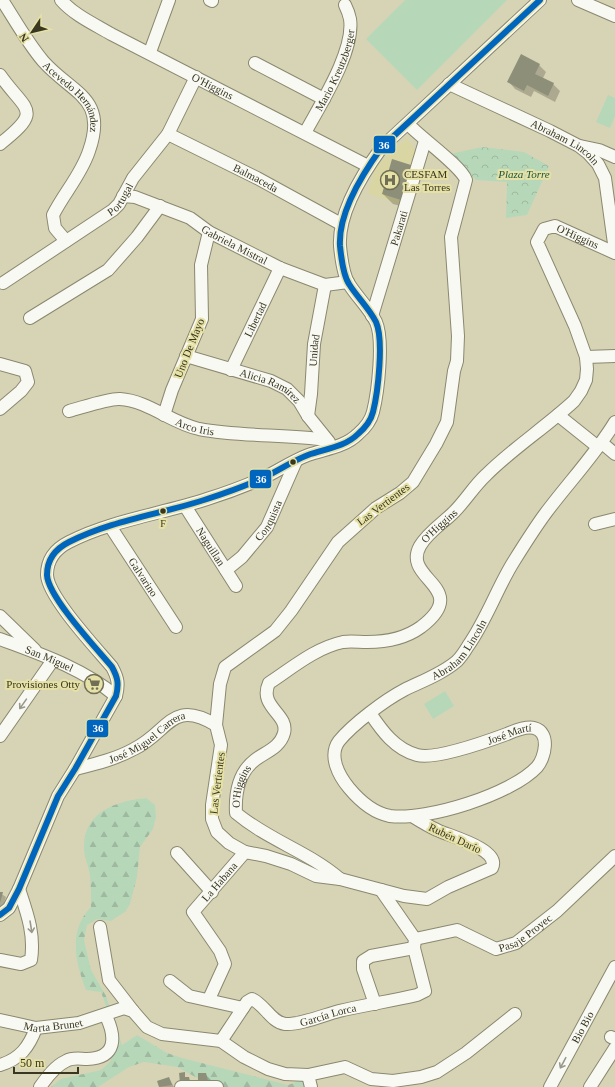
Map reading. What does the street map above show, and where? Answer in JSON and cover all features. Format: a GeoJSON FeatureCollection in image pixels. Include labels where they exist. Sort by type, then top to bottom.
{"type":"FeatureCollection","features":[{"type":"Feature","properties":{"kind":"street","name":"Acevedo Hernández"},"geometry":{"type":"LineString","coordinates":[[2,0],[32,47],[57,74],[86,99],[94,117],[94,129],[89,150],[83,165],[53,215],[52,221],[55,228],[66,241]]}},
{"type":"Feature","properties":{"kind":"street","name":"O'Higgins"},"geometry":{"type":"LineString","coordinates":[[61,0],[78,15],[111,34],[150,52],[368,166]]}},
{"type":"Feature","properties":{"kind":"street"},"geometry":{"type":"LineString","coordinates":[[150,52],[169,0]]}},
{"type":"Feature","properties":{"kind":"street"},"geometry":{"type":"LineString","coordinates":[[0,915],[9,908],[19,889],[51,810],[116,696],[119,684],[117,676],[57,598],[47,578],[48,562],[55,551],[69,542],[110,526],[184,506],[256,481],[330,443],[345,443],[357,436],[366,425],[373,412],[380,352],[379,334],[372,316],[348,282],[340,246],[342,224],[368,166],[382,147],[540,0]]}},
{"type":"Feature","properties":{"kind":"street"},"geometry":{"type":"LineString","coordinates":[[578,0],[615,16]]}},
{"type":"Feature","properties":{"kind":"street","name":"Mario Kreutzberger"},"geometry":{"type":"LineString","coordinates":[[305,133],[324,99],[344,56],[350,32],[350,19],[345,5]]}},
{"type":"Feature","properties":{"kind":"street"},"geometry":{"type":"LineString","coordinates":[[255,64],[324,99]]}},
{"type":"Feature","properties":{"kind":"street"},"geometry":{"type":"LineString","coordinates":[[0,75],[25,107],[28,114],[25,122],[0,144]]}},
{"type":"Feature","properties":{"kind":"street","name":"Portugal"},"geometry":{"type":"LineString","coordinates":[[2,283],[113,210],[124,196],[133,178],[168,134],[196,77]]}},
{"type":"Feature","properties":{"kind":"street","name":"Abraham Lincoln"},"geometry":{"type":"LineString","coordinates":[[449,84],[579,146],[598,164],[605,178],[615,252]]}},
{"type":"Feature","properties":{"kind":"street","name":"Las Vertientes"},"geometry":{"type":"LineString","coordinates":[[245,852],[229,843],[217,832],[212,819],[212,805],[222,745],[216,725],[220,684],[225,667],[275,631],[291,611],[338,542],[376,508],[400,493],[413,482],[436,444],[447,422],[454,371],[457,361],[458,336],[451,237],[466,180],[464,174],[424,141],[408,124]]}},
{"type":"Feature","properties":{"kind":"street","name":"Balmaceda"},"geometry":{"type":"LineString","coordinates":[[168,134],[257,178],[342,224]]}},
{"type":"Feature","properties":{"kind":"street","name":"Pakarati"},"geometry":{"type":"LineString","coordinates":[[372,316],[424,141]]}},
{"type":"Feature","properties":{"kind":"street"},"geometry":{"type":"LineString","coordinates":[[579,146],[599,150],[615,157]]}},
{"type":"Feature","properties":{"kind":"street","name":"Gabriela Mistral"},"geometry":{"type":"LineString","coordinates":[[124,196],[135,197],[190,218],[209,232],[280,268],[325,285],[348,282]]}},
{"type":"Feature","properties":{"kind":"street"},"geometry":{"type":"LineString","coordinates":[[30,318],[108,270],[138,237],[160,206]]}},
{"type":"Feature","properties":{"kind":"street","name":"O'Higgins"},"geometry":{"type":"LineString","coordinates":[[340,880],[325,867],[248,823],[236,813],[237,785],[254,760],[275,747],[282,740],[285,731],[282,720],[266,699],[266,690],[269,683],[326,647],[344,642],[392,641],[421,627],[437,611],[441,598],[437,588],[420,571],[416,556],[419,547],[426,536],[461,504],[486,475],[558,415],[581,391],[587,375],[586,357],[575,326],[537,242],[544,229],[555,226],[615,252]]}},
{"type":"Feature","properties":{"kind":"street","name":"Uno De Mayo"},"geometry":{"type":"LineString","coordinates":[[164,415],[172,390],[202,319],[201,265],[209,232]]}},
{"type":"Feature","properties":{"kind":"street","name":"Libertad"},"geometry":{"type":"LineString","coordinates":[[230,370],[280,268]]}},
{"type":"Feature","properties":{"kind":"street","name":"Unidad"},"geometry":{"type":"LineString","coordinates":[[308,416],[312,394],[314,344],[325,285]]}},
{"type":"Feature","properties":{"kind":"street","name":"Alicia Ramírez"},"geometry":{"type":"LineString","coordinates":[[186,356],[271,381],[287,389],[299,401],[308,416],[330,443]]}},
{"type":"Feature","properties":{"kind":"street"},"geometry":{"type":"LineString","coordinates":[[586,357],[615,356]]}},
{"type":"Feature","properties":{"kind":"street"},"geometry":{"type":"LineString","coordinates":[[0,364],[17,368],[25,372],[28,382],[21,391],[0,409]]}},
{"type":"Feature","properties":{"kind":"street","name":"Arco Iris"},"geometry":{"type":"LineString","coordinates":[[69,411],[118,398],[144,404],[164,415],[198,428],[240,433],[296,435],[330,443]]}},
{"type":"Feature","properties":{"kind":"street"},"geometry":{"type":"LineString","coordinates":[[558,415],[615,454]]}},
{"type":"Feature","properties":{"kind":"street","name":"Abraham Lincoln"},"geometry":{"type":"LineString","coordinates":[[412,816],[390,816],[371,808],[362,802],[348,786],[336,766],[335,750],[339,742],[370,713],[403,691],[425,681],[458,660],[480,628],[512,564],[544,516],[600,445],[615,422]]}},
{"type":"Feature","properties":{"kind":"street","name":"Conquista"},"geometry":{"type":"LineString","coordinates":[[226,570],[242,557],[268,527],[296,461]]}},
{"type":"Feature","properties":{"kind":"street","name":"Naguillan"},"geometry":{"type":"LineString","coordinates":[[184,506],[236,586]]}},
{"type":"Feature","properties":{"kind":"street"},"geometry":{"type":"LineString","coordinates":[[595,524],[615,519]]}},
{"type":"Feature","properties":{"kind":"street","name":"Galvarino"},"geometry":{"type":"LineString","coordinates":[[110,526],[176,627]]}},
{"type":"Feature","properties":{"kind":"street"},"geometry":{"type":"LineString","coordinates":[[0,616],[37,652]]}},
{"type":"Feature","properties":{"kind":"street","name":"San Miguel"},"geometry":{"type":"LineString","coordinates":[[0,639],[37,652],[91,678],[116,696]]}},
{"type":"Feature","properties":{"kind":"street"},"geometry":{"type":"LineString","coordinates":[[0,736],[53,660]]}},
{"type":"Feature","properties":{"kind":"street","name":"José Martí"},"geometry":{"type":"LineString","coordinates":[[370,713],[382,732],[401,748],[419,756],[457,750],[483,743],[514,731],[532,727],[540,731],[545,741],[544,756],[538,766],[524,778],[495,794],[434,813],[412,816]]}},
{"type":"Feature","properties":{"kind":"street","name":"José Miguel Carrera"},"geometry":{"type":"LineString","coordinates":[[75,769],[118,756],[135,749],[150,739],[168,722],[184,714],[202,717],[216,725]]}},
{"type":"Feature","properties":{"kind":"street","name":"Rubén Darío"},"geometry":{"type":"LineString","coordinates":[[381,890],[427,899],[448,886],[492,868],[494,864],[493,860],[478,846],[437,830],[412,816]]}},
{"type":"Feature","properties":{"kind":"street"},"geometry":{"type":"LineString","coordinates":[[245,852],[266,856],[291,864],[316,876],[381,890],[415,944]]}},
{"type":"Feature","properties":{"kind":"street","name":"La Habana"},"geometry":{"type":"LineString","coordinates":[[209,999],[225,964],[220,951],[193,912],[212,892],[245,852]]}},
{"type":"Feature","properties":{"kind":"street"},"geometry":{"type":"LineString","coordinates":[[177,853],[212,892]]}},
{"type":"Feature","properties":{"kind":"street","name":"Pasaje Proyec"},"geometry":{"type":"LineString","coordinates":[[375,1004],[362,965],[366,958],[457,930],[496,949],[516,943],[557,911],[615,856]]}},
{"type":"Feature","properties":{"kind":"street"},"geometry":{"type":"LineString","coordinates":[[0,960],[21,964],[31,960],[32,935],[30,920],[19,889]]}},
{"type":"Feature","properties":{"kind":"street"},"geometry":{"type":"LineString","coordinates":[[100,927],[109,980],[147,1027],[162,1034],[221,1041],[244,1057],[268,1069],[285,1074],[308,1074],[345,1067],[371,1079],[393,1081],[421,1077],[436,1072],[466,1053],[515,1014]]}},
{"type":"Feature","properties":{"kind":"street","name":"García Lorca"},"geometry":{"type":"LineString","coordinates":[[243,1008],[247,1002],[252,999],[258,1002],[276,1021],[285,1024],[297,1023],[341,1010],[417,995],[425,991],[415,944]]}},
{"type":"Feature","properties":{"kind":"street","name":"Bio Bio"},"geometry":{"type":"LineString","coordinates":[[550,1087],[615,967]]}},
{"type":"Feature","properties":{"kind":"street"},"geometry":{"type":"LineString","coordinates":[[170,981],[189,996],[209,999],[243,1008],[221,1041]]}},
{"type":"Feature","properties":{"kind":"street","name":"Marta Brunet"},"geometry":{"type":"LineString","coordinates":[[0,1020],[36,1028],[79,1023],[106,1016],[124,1008],[133,1011]]}},
{"type":"Feature","properties":{"kind":"street"},"geometry":{"type":"LineString","coordinates":[[40,1087],[56,1068],[66,1061],[75,1058],[98,1058],[106,1054],[111,1048],[113,1039],[112,1028],[106,1016]]}},
{"type":"Feature","properties":{"kind":"street"},"geometry":{"type":"LineString","coordinates":[[0,1065],[19,1057],[30,1044],[36,1028]]}},
{"type":"Feature","properties":{"kind":"street"},"geometry":{"type":"LineString","coordinates":[[590,1087],[614,1041]]}},
{"type":"Feature","properties":{"kind":"street"},"geometry":{"type":"LineString","coordinates":[[308,1074],[311,1087]]}},
{"type":"Feature","properties":{"kind":"street"},"geometry":{"type":"LineString","coordinates":[[181,1087],[217,1087]]}},
{"type":"Feature","properties":{"kind":"shaded area","name":"CESFAM Las Torres"},"geometry":{"type":"Polygon","coordinates":[[[407,138],[417,153],[401,205],[368,193],[376,167],[407,138]]]}},
{"type":"Feature","properties":{"kind":"green space"},"geometry":{"type":"Polygon","coordinates":[[[405,0],[507,0],[417,90],[366,39],[405,0]]]}},
{"type":"Feature","properties":{"kind":"green space"},"geometry":{"type":"Polygon","coordinates":[[[608,95],[615,98],[615,116],[610,128],[596,122],[608,95]]]}},
{"type":"Feature","properties":{"kind":"green space","name":"Plaza Torre"},"geometry":{"type":"Polygon","coordinates":[[[482,147],[524,152],[549,166],[527,215],[506,218],[507,182],[476,180],[450,154],[482,147]]]}},
{"type":"Feature","properties":{"kind":"green space"},"geometry":{"type":"Polygon","coordinates":[[[445,691],[454,706],[433,719],[424,704],[445,691]]]}},
{"type":"Feature","properties":{"kind":"green space"},"geometry":{"type":"Polygon","coordinates":[[[146,798],[155,805],[156,817],[153,829],[140,847],[137,877],[130,904],[126,911],[111,921],[97,919],[87,925],[84,940],[91,970],[106,996],[122,1045],[137,1035],[167,1053],[182,1058],[288,1085],[302,1080],[305,1087],[214,1087],[177,1067],[144,1062],[129,1067],[98,1087],[51,1087],[61,1079],[101,1070],[110,1062],[114,1051],[120,1044],[101,992],[86,990],[77,957],[76,936],[84,916],[91,907],[90,876],[84,853],[84,845],[86,833],[96,816],[114,805],[135,799],[146,798]]]}},
{"type":"Feature","properties":{"kind":"building"},"geometry":{"type":"Polygon","coordinates":[[[521,54],[540,64],[535,74],[554,83],[548,96],[527,85],[524,91],[507,82],[521,54]]]}},
{"type":"Feature","properties":{"kind":"building"},"geometry":{"type":"Polygon","coordinates":[[[392,159],[411,165],[401,200],[382,194],[392,159]]]}},
{"type":"Feature","properties":{"kind":"building"},"geometry":{"type":"Polygon","coordinates":[[[0,892],[3,892],[0,903],[0,892]]]}},
{"type":"Feature","properties":{"kind":"building"},"geometry":{"type":"Polygon","coordinates":[[[185,1072],[185,1077],[189,1077],[190,1081],[180,1083],[179,1073],[185,1072]]]}},
{"type":"Feature","properties":{"kind":"building"},"geometry":{"type":"Polygon","coordinates":[[[198,1073],[206,1073],[208,1081],[198,1081],[198,1073]]]}},
{"type":"Feature","properties":{"kind":"building"},"geometry":{"type":"Polygon","coordinates":[[[169,1077],[172,1085],[159,1087],[157,1081],[169,1077]]]}},
{"type":"Feature","properties":{"kind":"transit line","name":"36"},"geometry":{"type":"LineString","coordinates":[[0,915],[9,908],[19,889],[58,796],[75,769],[117,692],[118,684],[116,674],[112,667],[64,609],[49,585],[47,570],[50,560],[64,545],[85,534],[190,504],[249,484],[302,457],[347,442],[363,429],[371,418],[375,403],[380,341],[376,322],[349,284],[344,271],[340,246],[340,233],[347,207],[360,181],[382,147],[540,0]]}},
{"type":"Feature","properties":{"kind":"place","name":"CESFAM Las Torres"},"geometry":{"type":"Point","coordinates":[390,180]}},
{"type":"Feature","properties":{"kind":"place","name":"F"},"geometry":{"type":"Point","coordinates":[163,511]}},
{"type":"Feature","properties":{"kind":"place","name":"Provisiones Otty"},"geometry":{"type":"Point","coordinates":[94,684]}}]}
